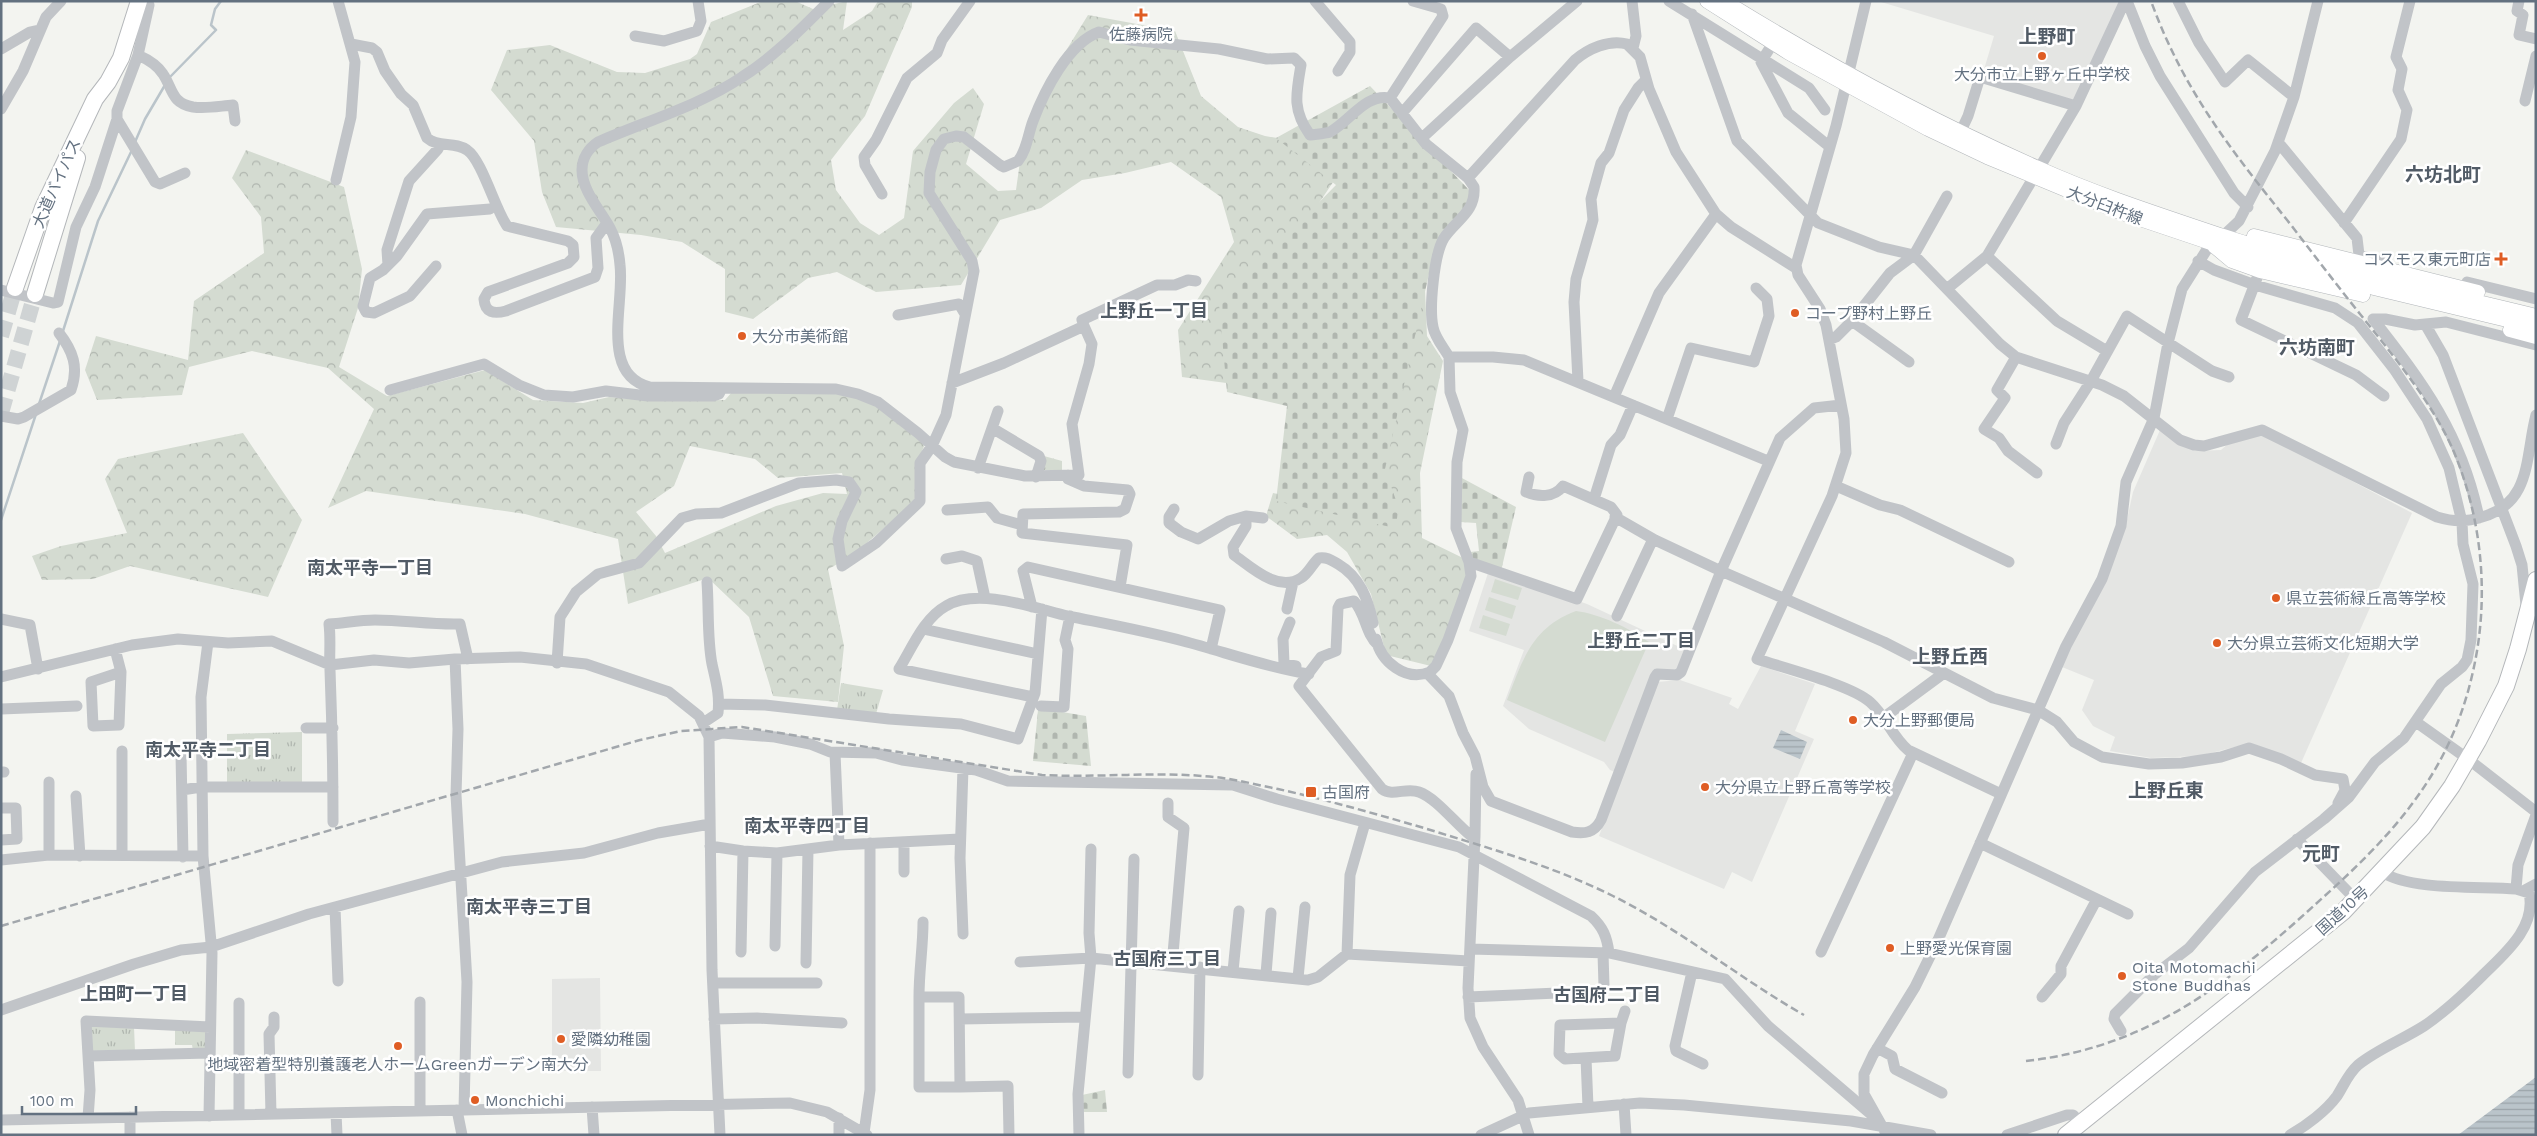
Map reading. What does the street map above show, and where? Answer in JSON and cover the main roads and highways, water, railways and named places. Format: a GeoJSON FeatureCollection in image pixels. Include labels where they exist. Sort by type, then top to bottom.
{"type":"FeatureCollection","features":[{"type":"Feature","properties":{"kind":"highway","name":"大道バイパス"},"geometry":{"type":"LineString","coordinates":[[35,294],[72,172],[103,103],[108,82],[145,2]]}},
{"type":"Feature","properties":{"kind":"highway","name":"大道バイパス"},"geometry":{"type":"LineString","coordinates":[[8,289],[50,192],[95,99],[108,82]]}},
{"type":"Feature","properties":{"kind":"highway","name":"国道10号"},"geometry":{"type":"LineString","coordinates":[[2527,613],[2536,567]]}},
{"type":"Feature","properties":{"kind":"highway","name":"国道10号"},"geometry":{"type":"LineString","coordinates":[[2066,1135],[2356,900],[2423,827],[2468,759],[2506,686],[2536,580]]}},
{"type":"Feature","properties":{"kind":"main road","name":"大分臼杵線"},"geometry":{"type":"LineString","coordinates":[[1707,1],[1773,43],[1961,132],[2038,173]]}},
{"type":"Feature","properties":{"kind":"main road","name":"大分臼杵線"},"geometry":{"type":"LineString","coordinates":[[1724,1],[1739,5],[1846,78],[1928,129],[2038,173],[2131,204],[2217,239],[2324,276],[2536,327]]}},
{"type":"Feature","properties":{"kind":"main road"},"geometry":{"type":"LineString","coordinates":[[2536,307],[2401,269],[2251,235],[2217,239],[2232,261],[2257,278],[2470,319],[2536,337]]}},
{"type":"Feature","properties":{"kind":"main road","name":"大分臼杵線"},"geometry":{"type":"LineString","coordinates":[[2217,239],[2536,316]]}},
{"type":"Feature","properties":{"kind":"waterway"},"geometry":{"type":"LineString","coordinates":[[169,78],[216,30],[211,25],[215,9],[221,1]]}},
{"type":"Feature","properties":{"kind":"waterway"},"geometry":{"type":"LineString","coordinates":[[135,142],[145,119],[165,85]]}},
{"type":"Feature","properties":{"kind":"waterway"},"geometry":{"type":"LineString","coordinates":[[63,331],[98,221],[131,152]]}},
{"type":"Feature","properties":{"kind":"waterway"},"geometry":{"type":"LineString","coordinates":[[39,404],[60,341]]}},
{"type":"Feature","properties":{"kind":"waterway"},"geometry":{"type":"LineString","coordinates":[[1,520],[36,414]]}},
{"type":"Feature","properties":{"kind":"tunnel"},"geometry":{"type":"LineString","coordinates":[[1,336],[15,288]]}},
{"type":"Feature","properties":{"kind":"tunnel"},"geometry":{"type":"LineString","coordinates":[[1,413],[35,294]]}},
{"type":"Feature","properties":{"kind":"railway"},"geometry":{"type":"LineString","coordinates":[[2026,1061],[2074,1053],[2119,1039],[2160,1021],[2235,973],[2341,881],[2390,831],[2430,778],[2459,720],[2469,687],[2480,626],[2482,600],[2476,525],[2463,476],[2446,434],[2424,398],[2399,363],[2229,146],[2178,64],[2151,1]]}},
{"type":"Feature","properties":{"kind":"railway"},"geometry":{"type":"LineString","coordinates":[[1,926],[640,740],[681,731],[742,727],[1042,775],[1193,775],[1222,778],[1278,789],[1351,807],[1496,850],[1590,885],[1662,923],[1804,1015]]}},
{"type":"Feature","properties":{"kind":"place","name":"佐藤病院"},"geometry":{"type":"Point","coordinates":[1141,15]}},
{"type":"Feature","properties":{"kind":"place","name":"大分市立上野ヶ丘中学校"},"geometry":{"type":"Point","coordinates":[2042,56]}},
{"type":"Feature","properties":{"kind":"place","name":"コスモス東元町店"},"geometry":{"type":"Point","coordinates":[2501,259]}},
{"type":"Feature","properties":{"kind":"place","name":"コープ野村上野丘"},"geometry":{"type":"Point","coordinates":[1795,313]}},
{"type":"Feature","properties":{"kind":"place","name":"大分市美術館"},"geometry":{"type":"Point","coordinates":[742,336]}},
{"type":"Feature","properties":{"kind":"place","name":"県立芸術緑丘高等学校"},"geometry":{"type":"Point","coordinates":[2276,598]}},
{"type":"Feature","properties":{"kind":"place","name":"大分県立芸術文化短期大学"},"geometry":{"type":"Point","coordinates":[2217,643]}},
{"type":"Feature","properties":{"kind":"place","name":"大分上野郵便局"},"geometry":{"type":"Point","coordinates":[1853,720]}},
{"type":"Feature","properties":{"kind":"place","name":"大分県立上野丘高等学校"},"geometry":{"type":"Point","coordinates":[1705,787]}},
{"type":"Feature","properties":{"kind":"place","name":"古国府"},"geometry":{"type":"Point","coordinates":[1311,792]}},
{"type":"Feature","properties":{"kind":"place","name":"上野愛光保育園"},"geometry":{"type":"Point","coordinates":[1890,948]}},
{"type":"Feature","properties":{"kind":"place","name":"Oita Motomachi Stone Buddhas"},"geometry":{"type":"Point","coordinates":[2122,976]}},
{"type":"Feature","properties":{"kind":"place","name":"愛隣幼稚園"},"geometry":{"type":"Point","coordinates":[561,1039]}},
{"type":"Feature","properties":{"kind":"place","name":"地域密着型特別養護老人ホームGreenガーデン南大分"},"geometry":{"type":"Point","coordinates":[398,1046]}},
{"type":"Feature","properties":{"kind":"place","name":"Monchichi"},"geometry":{"type":"Point","coordinates":[475,1100]}},
{"type":"Feature","properties":{"kind":"district","name":"上野町"},"geometry":{"type":"Point","coordinates":[2047,36]}},
{"type":"Feature","properties":{"kind":"district","name":"六坊北町"},"geometry":{"type":"Point","coordinates":[2443,174]}},
{"type":"Feature","properties":{"kind":"district","name":"上野丘一丁目"},"geometry":{"type":"Point","coordinates":[1154,311]}},
{"type":"Feature","properties":{"kind":"district","name":"六坊南町"},"geometry":{"type":"Point","coordinates":[2317,347]}},
{"type":"Feature","properties":{"kind":"district","name":"南太平寺一丁目"},"geometry":{"type":"Point","coordinates":[370,568]}},
{"type":"Feature","properties":{"kind":"district","name":"上野丘二丁目"},"geometry":{"type":"Point","coordinates":[1641,641]}},
{"type":"Feature","properties":{"kind":"district","name":"上野丘西"},"geometry":{"type":"Point","coordinates":[1950,656]}},
{"type":"Feature","properties":{"kind":"district","name":"南太平寺二丁目"},"geometry":{"type":"Point","coordinates":[208,750]}},
{"type":"Feature","properties":{"kind":"district","name":"上野丘東"},"geometry":{"type":"Point","coordinates":[2166,790]}},
{"type":"Feature","properties":{"kind":"district","name":"南太平寺四丁目"},"geometry":{"type":"Point","coordinates":[807,826]}},
{"type":"Feature","properties":{"kind":"district","name":"元町"},"geometry":{"type":"Point","coordinates":[2321,853]}},
{"type":"Feature","properties":{"kind":"district","name":"南太平寺三丁目"},"geometry":{"type":"Point","coordinates":[529,907]}},
{"type":"Feature","properties":{"kind":"district","name":"古国府三丁目"},"geometry":{"type":"Point","coordinates":[1167,959]}},
{"type":"Feature","properties":{"kind":"district","name":"上田町一丁目"},"geometry":{"type":"Point","coordinates":[134,994]}},
{"type":"Feature","properties":{"kind":"district","name":"古国府二丁目"},"geometry":{"type":"Point","coordinates":[1607,995]}}]}
